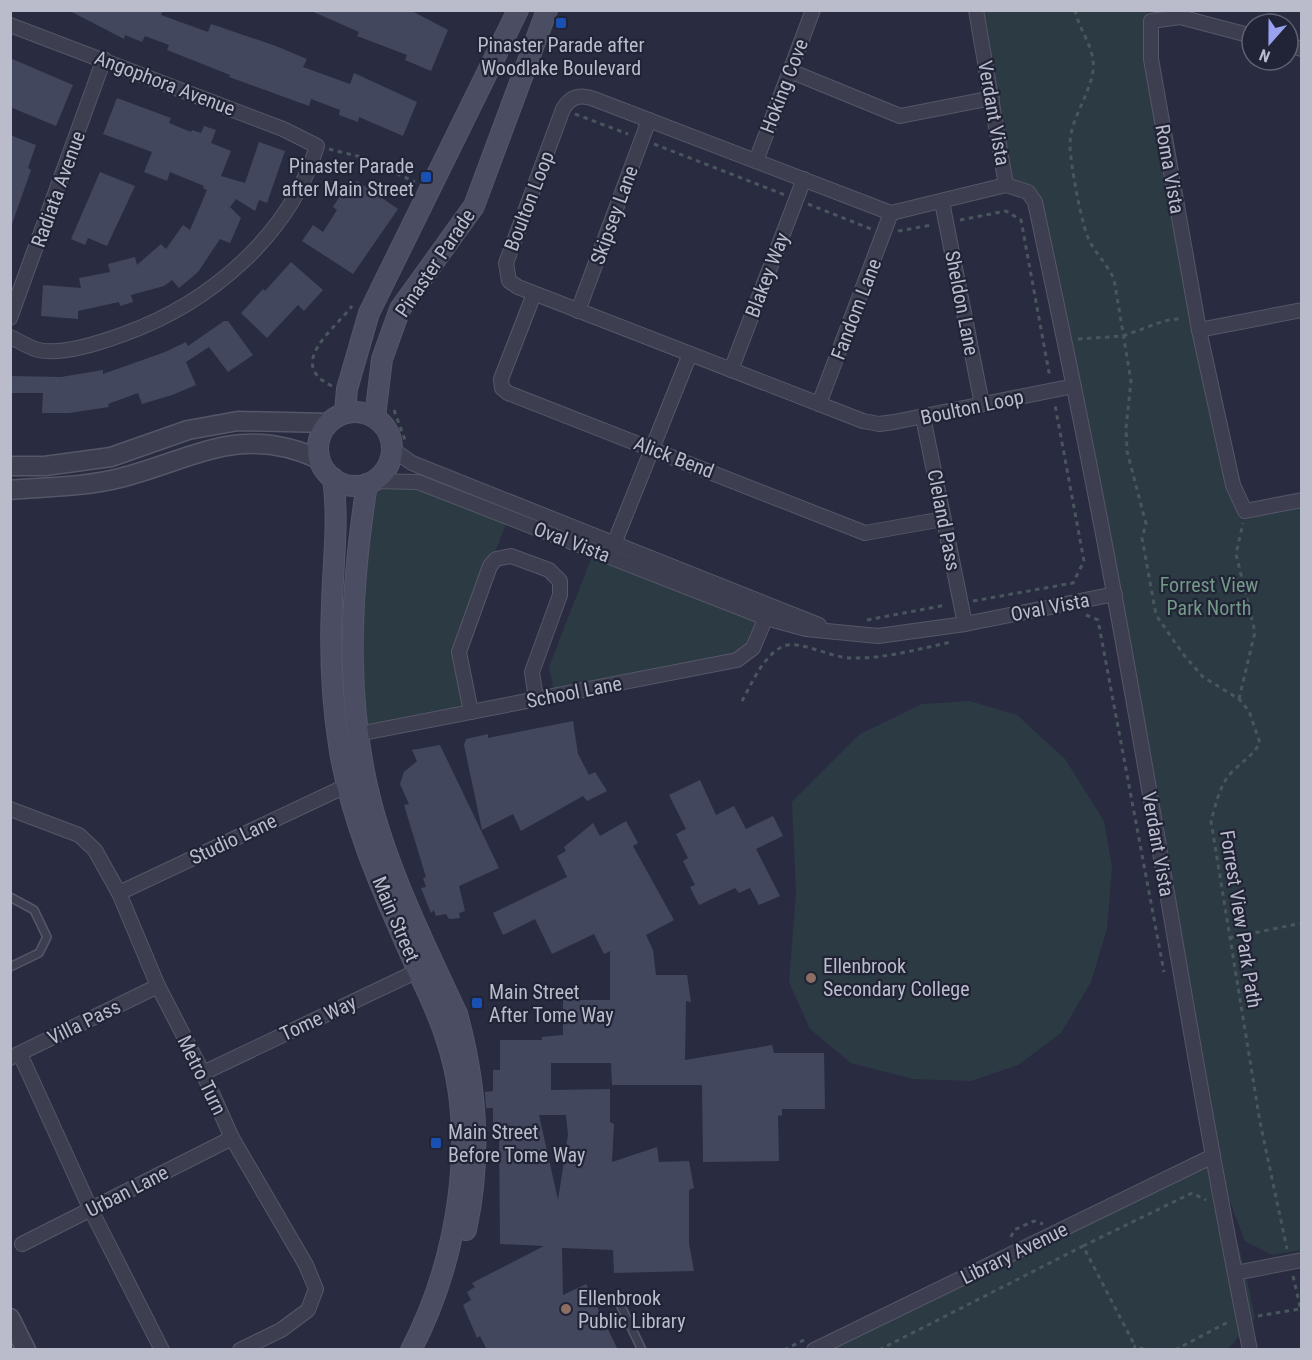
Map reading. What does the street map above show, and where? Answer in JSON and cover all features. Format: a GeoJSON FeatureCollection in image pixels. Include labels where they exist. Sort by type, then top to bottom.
{"type":"FeatureCollection","features":[{"type":"Feature","properties":{"kind":"main road","name":"Pinaster Parade"},"geometry":{"type":"LineString","coordinates":[[345,412],[347,389],[369,313],[518,10]]}},
{"type":"Feature","properties":{"kind":"main road","name":"Pinaster Parade"},"geometry":{"type":"LineString","coordinates":[[375,417],[380,392],[382,359],[400,309],[474,206],[547,10]]}},
{"type":"Feature","properties":{"kind":"main road"},"geometry":{"type":"LineString","coordinates":[[345,412],[366,413],[375,417],[391,436],[392,449],[387,468],[370,482],[343,484],[333,478],[319,459],[317,446],[327,423],[345,412]]}},
{"type":"Feature","properties":{"kind":"main road","name":"Main Street"},"geometry":{"type":"LineString","coordinates":[[333,478],[337,507],[331,607],[333,686],[339,745],[366,850],[426,967],[457,1014],[469,1062],[477,1125],[476,1171],[456,1273],[423,1350]]}},
{"type":"Feature","properties":{"kind":"main road","name":"Main Street"},"geometry":{"type":"LineString","coordinates":[[370,482],[358,540],[352,613],[358,734],[379,830],[426,967],[449,1048],[458,1098],[461,1143],[455,1232],[437,1290],[411,1350]]}},
{"type":"Feature","properties":{"kind":"street","name":"Hoking Cove"},"geometry":{"type":"LineString","coordinates":[[756,161],[813,10]]}},
{"type":"Feature","properties":{"kind":"street","name":"Verdant Vista"},"geometry":{"type":"LineString","coordinates":[[976,10],[1006,185],[1028,192],[1035,202],[1074,386],[1114,594],[1213,1156],[1250,1350]]}},
{"type":"Feature","properties":{"kind":"street","name":"Roma Vista"},"geometry":{"type":"LineString","coordinates":[[1240,33],[1180,16],[1151,21],[1151,59],[1196,316],[1233,485],[1245,512]]}},
{"type":"Feature","properties":{"kind":"street","name":"Angophora Avenue"},"geometry":{"type":"LineString","coordinates":[[10,25],[283,129],[317,146]]}},
{"type":"Feature","properties":{"kind":"street","name":"Radiata Avenue"},"geometry":{"type":"LineString","coordinates":[[10,318],[104,59]]}},
{"type":"Feature","properties":{"kind":"street"},"geometry":{"type":"LineString","coordinates":[[790,71],[900,116],[992,98]]}},
{"type":"Feature","properties":{"kind":"street","name":"Boulton Loop"},"geometry":{"type":"LineString","coordinates":[[891,213],[585,96],[576,96],[568,101],[506,263],[509,281],[534,294],[863,421],[879,424],[923,417],[1074,386]]}},
{"type":"Feature","properties":{"kind":"street","name":"Skipsey Lane"},"geometry":{"type":"LineString","coordinates":[[578,311],[649,120]]}},
{"type":"Feature","properties":{"kind":"street"},"geometry":{"type":"LineString","coordinates":[[10,337],[37,350],[84,348],[155,323],[205,295],[242,263],[278,222],[310,168],[317,146]]}},
{"type":"Feature","properties":{"kind":"street","name":"Blakey Way"},"geometry":{"type":"LineString","coordinates":[[730,370],[804,179]]}},
{"type":"Feature","properties":{"kind":"street"},"geometry":{"type":"LineString","coordinates":[[891,213],[1006,185]]}},
{"type":"Feature","properties":{"kind":"street","name":"Sheldon Lane"},"geometry":{"type":"LineString","coordinates":[[942,202],[982,404]]}},
{"type":"Feature","properties":{"kind":"street","name":"Fandom Lane"},"geometry":{"type":"LineString","coordinates":[[819,404],[891,213]]}},
{"type":"Feature","properties":{"kind":"street","name":"Alick Bend"},"geometry":{"type":"LineString","coordinates":[[534,294],[504,370],[502,388],[508,393],[865,533],[944,519]]}},
{"type":"Feature","properties":{"kind":"street"},"geometry":{"type":"LineString","coordinates":[[1199,330],[1302,310]]}},
{"type":"Feature","properties":{"kind":"street"},"geometry":{"type":"LineString","coordinates":[[609,557],[690,354]]}},
{"type":"Feature","properties":{"kind":"street","name":"Cleland Pass"},"geometry":{"type":"LineString","coordinates":[[923,417],[965,624]]}},
{"type":"Feature","properties":{"kind":"street"},"geometry":{"type":"LineString","coordinates":[[10,466],[45,465],[111,457],[188,430],[238,421],[327,423]]}},
{"type":"Feature","properties":{"kind":"street"},"geometry":{"type":"LineString","coordinates":[[10,490],[119,478],[238,442],[295,448],[319,459]]}},
{"type":"Feature","properties":{"kind":"street","name":"Oval Vista"},"geometry":{"type":"LineString","coordinates":[[392,449],[412,463],[615,543],[806,629],[878,636],[965,624],[1114,594]]}},
{"type":"Feature","properties":{"kind":"street","name":"Oval Vista"},"geometry":{"type":"LineString","coordinates":[[370,482],[418,482],[609,557],[769,612]]}},
{"type":"Feature","properties":{"kind":"street"},"geometry":{"type":"LineString","coordinates":[[1245,512],[1302,501]]}},
{"type":"Feature","properties":{"kind":"street"},"geometry":{"type":"LineString","coordinates":[[471,712],[459,652],[490,566],[503,556],[511,555],[549,570],[560,581],[560,595],[532,672],[536,699]]}},
{"type":"Feature","properties":{"kind":"street","name":"School Lane"},"geometry":{"type":"LineString","coordinates":[[358,734],[737,660],[753,648],[769,612]]}},
{"type":"Feature","properties":{"kind":"street","name":"Studio Lane"},"geometry":{"type":"LineString","coordinates":[[119,893],[348,785]]}},
{"type":"Feature","properties":{"kind":"street","name":"Metro Turn"},"geometry":{"type":"LineString","coordinates":[[10,809],[79,835],[96,850],[119,893],[158,986],[203,1073],[232,1138],[306,1265],[316,1289],[308,1310],[281,1330],[240,1350]]}},
{"type":"Feature","properties":{"kind":"street","name":"Tome Way"},"geometry":{"type":"LineString","coordinates":[[203,1073],[426,967]]}},
{"type":"Feature","properties":{"kind":"street","name":"Villa Pass"},"geometry":{"type":"LineString","coordinates":[[15,1056],[158,986]]}},
{"type":"Feature","properties":{"kind":"street"},"geometry":{"type":"LineString","coordinates":[[15,1056],[162,1350]]}},
{"type":"Feature","properties":{"kind":"street","name":"Urban Lane"},"geometry":{"type":"LineString","coordinates":[[22,1244],[232,1138]]}},
{"type":"Feature","properties":{"kind":"street","name":"Library Avenue"},"geometry":{"type":"LineString","coordinates":[[814,1342],[1213,1156]]}},
{"type":"Feature","properties":{"kind":"street"},"geometry":{"type":"LineString","coordinates":[[1235,1273],[1296,1261]]}},
{"type":"Feature","properties":{"kind":"street"},"geometry":{"type":"LineString","coordinates":[[10,1318],[26,1350]]}},
{"type":"Feature","properties":{"kind":"lane"},"geometry":{"type":"LineString","coordinates":[[10,897],[34,909],[46,937],[39,953],[10,967]]}},
{"type":"Feature","properties":{"kind":"lane"},"geometry":{"type":"LineString","coordinates":[[617,1298],[642,1350]]}},
{"type":"Feature","properties":{"kind":"path","name":"Forrest View Park Path"},"geometry":{"type":"LineString","coordinates":[[1075,10],[1078,24],[1088,38],[1093,69],[1071,131],[1071,153],[1087,238],[1107,264],[1114,279],[1131,381],[1126,428],[1128,450],[1146,524],[1142,538],[1156,615],[1183,654],[1203,677],[1239,699],[1249,711],[1260,743],[1251,757],[1233,770],[1224,783],[1211,821],[1260,1122],[1296,1261],[1302,1315]]}},
{"type":"Feature","properties":{"kind":"path"},"geometry":{"type":"LineString","coordinates":[[317,146],[361,158],[430,189]]}},
{"type":"Feature","properties":{"kind":"path"},"geometry":{"type":"LineString","coordinates":[[1064,339],[1122,336],[1164,321],[1196,316]]}},
{"type":"Feature","properties":{"kind":"path"},"geometry":{"type":"LineString","coordinates":[[1239,699],[1255,632],[1236,554],[1245,512]]}},
{"type":"Feature","properties":{"kind":"path"},"geometry":{"type":"LineString","coordinates":[[1084,614],[1098,620],[1166,980]]}},
{"type":"Feature","properties":{"kind":"path"},"geometry":{"type":"LineString","coordinates":[[742,700],[768,658],[785,646],[795,644],[849,658],[882,657],[960,640]]}},
{"type":"Feature","properties":{"kind":"path"},"geometry":{"type":"LineString","coordinates":[[1229,938],[1302,922]]}},
{"type":"Feature","properties":{"kind":"path"},"geometry":{"type":"LineString","coordinates":[[879,1350],[1192,1193],[1210,1202]]}},
{"type":"Feature","properties":{"kind":"path"},"geometry":{"type":"LineString","coordinates":[[1010,1239],[1014,1230],[1034,1221],[1048,1225]]}},
{"type":"Feature","properties":{"kind":"path"},"geometry":{"type":"LineString","coordinates":[[1083,1246],[1134,1348],[1146,1350]]}},
{"type":"Feature","properties":{"kind":"path"},"geometry":{"type":"LineString","coordinates":[[784,1350],[814,1342]]}},
{"type":"Feature","properties":{"kind":"green space","name":"Forrest View Park North"},"geometry":{"type":"Polygon","coordinates":[[[980,11],[1146,11],[1151,21],[1199,330],[1245,511],[1301,500],[1301,1250],[1272,1255],[1245,1241],[1216,1166],[1245,1270],[1255,1318],[1228,1349],[814,1350],[1213,1156],[1035,202],[1006,185],[980,11]]]}},
{"type":"Feature","properties":{"kind":"green space"},"geometry":{"type":"Polygon","coordinates":[[[394,480],[508,518],[461,643],[471,712],[358,734],[367,484],[394,480]]]}},
{"type":"Feature","properties":{"kind":"green space"},"geometry":{"type":"Polygon","coordinates":[[[594,551],[766,618],[746,656],[555,696],[549,667],[594,551]]]}},
{"type":"Feature","properties":{"kind":"green space"},"geometry":{"type":"Polygon","coordinates":[[[970,701],[1017,715],[1065,759],[1104,821],[1112,867],[1107,929],[1091,982],[1061,1033],[1018,1065],[971,1081],[913,1079],[851,1063],[810,1029],[789,982],[796,893],[792,802],[860,734],[922,704],[970,701]]]}},
{"type":"Feature","properties":{"kind":"building"},"geometry":{"type":"Polygon","coordinates":[[[68,10],[163,10],[161,15],[208,32],[211,24],[276,46],[307,59],[303,67],[350,84],[354,73],[417,102],[403,136],[359,117],[358,122],[339,115],[340,110],[311,99],[309,106],[229,77],[230,75],[167,50],[169,45],[145,36],[142,42],[125,35],[124,39],[68,10]]]}},
{"type":"Feature","properties":{"kind":"building"},"geometry":{"type":"Polygon","coordinates":[[[309,10],[410,10],[448,30],[431,71],[405,60],[407,55],[357,36],[359,32],[309,10]]]}},
{"type":"Feature","properties":{"kind":"building"},"geometry":{"type":"Polygon","coordinates":[[[10,58],[73,85],[56,126],[10,107],[10,58]]]}},
{"type":"Feature","properties":{"kind":"building"},"geometry":{"type":"Polygon","coordinates":[[[117,98],[171,118],[169,123],[191,132],[192,130],[201,133],[204,126],[216,130],[211,143],[231,151],[221,176],[245,183],[259,142],[285,151],[267,203],[259,200],[255,211],[236,199],[230,207],[241,218],[230,243],[220,239],[198,272],[179,288],[172,280],[164,286],[131,295],[133,302],[120,306],[119,302],[78,311],[78,319],[41,316],[43,285],[81,288],[79,278],[110,272],[108,264],[135,257],[137,265],[161,244],[166,249],[183,225],[190,230],[207,190],[203,188],[204,186],[170,172],[167,181],[144,172],[152,152],[103,134],[117,98]]]}},
{"type":"Feature","properties":{"kind":"building"},"geometry":{"type":"Polygon","coordinates":[[[10,135],[36,145],[28,168],[31,170],[12,224],[10,135]]]}},
{"type":"Feature","properties":{"kind":"building"},"geometry":{"type":"Polygon","coordinates":[[[100,172],[135,186],[107,246],[88,238],[85,245],[71,239],[100,172]]]}},
{"type":"Feature","properties":{"kind":"building"},"geometry":{"type":"Polygon","coordinates":[[[357,181],[398,209],[353,274],[302,241],[313,225],[323,232],[337,210],[333,207],[340,196],[344,199],[357,181]]]}},
{"type":"Feature","properties":{"kind":"building"},"geometry":{"type":"Polygon","coordinates":[[[291,262],[323,290],[304,311],[298,305],[267,338],[241,313],[291,262]]]}},
{"type":"Feature","properties":{"kind":"building"},"geometry":{"type":"Polygon","coordinates":[[[224,321],[228,321],[253,355],[228,372],[209,347],[186,362],[196,385],[172,395],[142,404],[138,393],[108,404],[109,407],[69,413],[42,413],[43,393],[10,393],[10,376],[61,377],[103,370],[103,374],[186,342],[188,346],[224,321]]]}},
{"type":"Feature","properties":{"kind":"building"},"geometry":{"type":"Polygon","coordinates":[[[573,721],[578,754],[589,775],[595,772],[607,791],[587,801],[583,796],[521,831],[513,814],[482,830],[464,745],[466,739],[488,734],[488,738],[573,721]]]}},
{"type":"Feature","properties":{"kind":"building"},"geometry":{"type":"Polygon","coordinates":[[[440,745],[499,868],[459,886],[465,911],[459,913],[460,918],[449,919],[446,914],[436,916],[434,910],[431,913],[421,888],[426,887],[423,878],[426,877],[404,805],[409,804],[400,784],[404,772],[417,761],[412,750],[440,745]]]}},
{"type":"Feature","properties":{"kind":"building"},"geometry":{"type":"Polygon","coordinates":[[[700,780],[716,815],[734,806],[746,829],[773,816],[783,836],[756,849],[780,896],[759,905],[750,888],[739,893],[735,888],[699,905],[690,887],[695,885],[683,861],[688,858],[676,834],[686,829],[669,795],[700,780]]]}},
{"type":"Feature","properties":{"kind":"building"},"geometry":{"type":"Polygon","coordinates":[[[626,821],[638,843],[633,846],[674,920],[646,935],[653,950],[656,975],[687,975],[691,1002],[686,1001],[685,1060],[772,1045],[774,1053],[824,1053],[825,1109],[782,1109],[782,1115],[778,1116],[779,1161],[703,1162],[702,1085],[612,1085],[611,1063],[551,1063],[551,1090],[610,1089],[610,1122],[614,1124],[612,1162],[657,1147],[659,1162],[689,1161],[694,1188],[689,1190],[689,1243],[694,1271],[614,1273],[613,1250],[562,1248],[563,1295],[586,1284],[618,1350],[487,1350],[480,1336],[477,1338],[463,1305],[471,1300],[467,1292],[475,1287],[472,1283],[544,1246],[500,1244],[499,1132],[493,1132],[493,1108],[486,1108],[485,1092],[493,1091],[493,1070],[500,1070],[500,1040],[542,1040],[542,1037],[563,1035],[563,1000],[610,1000],[610,951],[604,954],[594,934],[552,954],[535,919],[503,935],[493,913],[567,877],[557,856],[566,851],[564,847],[593,823],[600,836],[626,821]],[[539,1115],[558,1200],[568,1135],[566,1115],[539,1115]]]}},
{"type":"Feature","properties":{"kind":"place","name":"Pinaster Parade after Woodlake Boulevard"},"geometry":{"type":"Point","coordinates":[561,23]}},
{"type":"Feature","properties":{"kind":"place","name":"Pinaster Parade after Main Street"},"geometry":{"type":"Point","coordinates":[426,177]}},
{"type":"Feature","properties":{"kind":"place","name":"Ellenbrook Secondary College"},"geometry":{"type":"Point","coordinates":[811,978]}},
{"type":"Feature","properties":{"kind":"place","name":"Main Street After Tome Way"},"geometry":{"type":"Point","coordinates":[477,1003]}},
{"type":"Feature","properties":{"kind":"place","name":"Main Street Before Tome Way"},"geometry":{"type":"Point","coordinates":[436,1143]}},
{"type":"Feature","properties":{"kind":"place","name":"Ellenbrook Public Library"},"geometry":{"type":"Point","coordinates":[566,1309]}}]}
